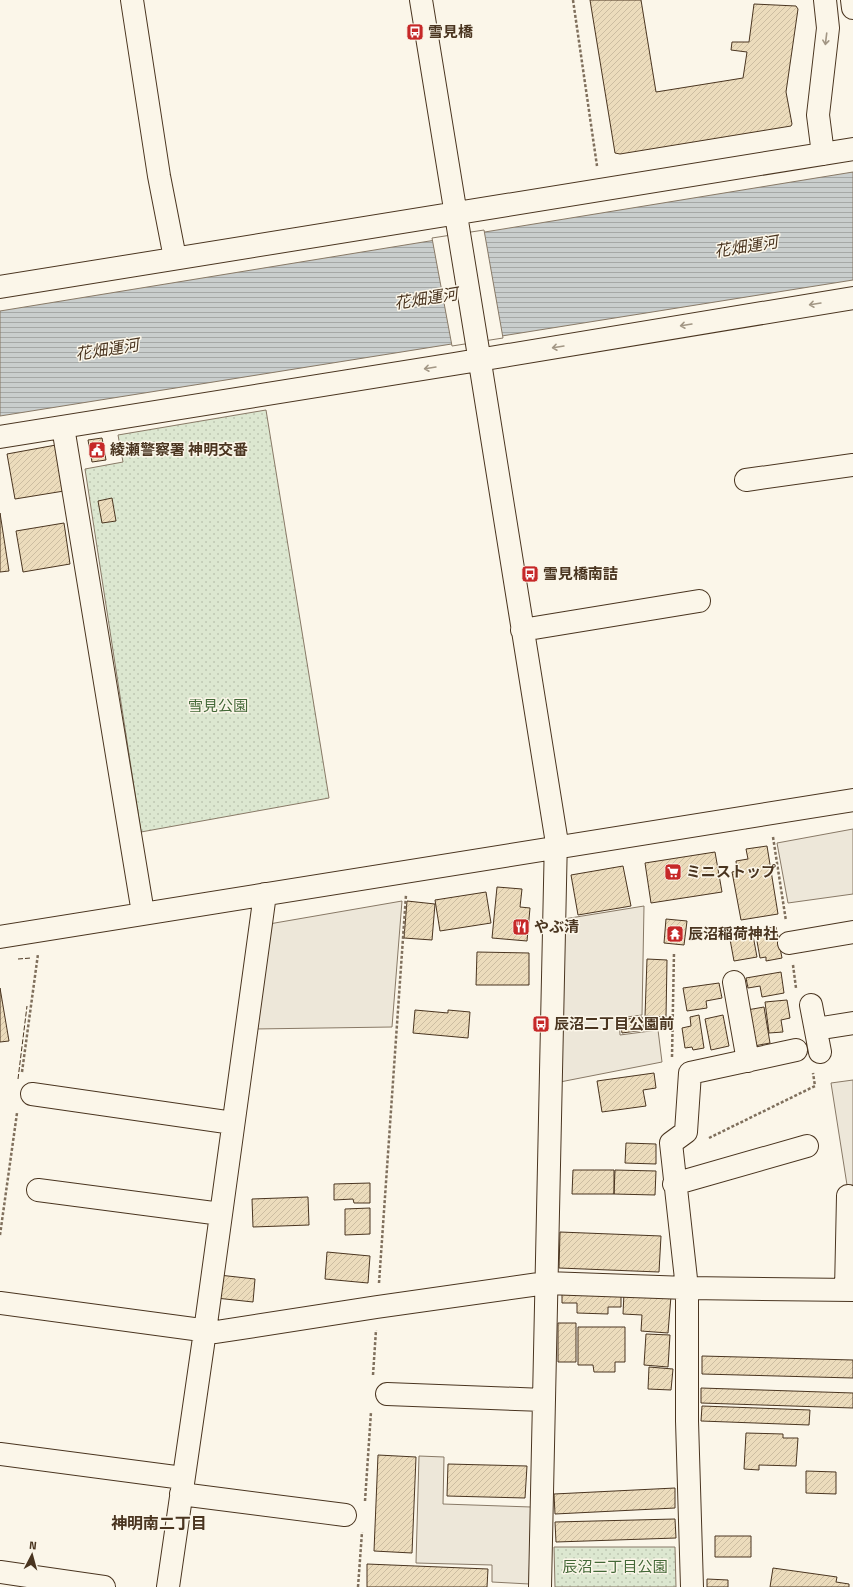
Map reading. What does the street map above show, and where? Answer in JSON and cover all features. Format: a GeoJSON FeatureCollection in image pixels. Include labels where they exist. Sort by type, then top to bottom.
{"type":"FeatureCollection","features":[{"type":"Feature","properties":{"kind":"street"},"geometry":{"type":"LineString","coordinates":[[132,0],[159,176],[175,258]]}},
{"type":"Feature","properties":{"kind":"street"},"geometry":{"type":"LineString","coordinates":[[420,0],[479,355],[554,826],[556,848],[540,1587]]}},
{"type":"Feature","properties":{"kind":"street"},"geometry":{"type":"LineString","coordinates":[[824,154],[818,115],[828,28],[825,0]]}},
{"type":"Feature","properties":{"kind":"street"},"geometry":{"type":"LineString","coordinates":[[852,0],[853,8]]}},
{"type":"Feature","properties":{"kind":"street"},"geometry":{"type":"LineString","coordinates":[[0,286],[382,224],[457,219],[853,149]]}},
{"type":"Feature","properties":{"kind":"street"},"geometry":{"type":"LineString","coordinates":[[0,437],[479,355],[853,298]]}},
{"type":"Feature","properties":{"kind":"street"},"geometry":{"type":"LineString","coordinates":[[63,427],[143,913]]}},
{"type":"Feature","properties":{"kind":"street"},"geometry":{"type":"LineString","coordinates":[[746,480],[853,464]]}},
{"type":"Feature","properties":{"kind":"street"},"geometry":{"type":"LineString","coordinates":[[522,630],[699,601]]}},
{"type":"Feature","properties":{"kind":"street"},"geometry":{"type":"LineString","coordinates":[[0,937],[853,800]]}},
{"type":"Feature","properties":{"kind":"street"},"geometry":{"type":"LineString","coordinates":[[168,1587],[265,894]]}},
{"type":"Feature","properties":{"kind":"street"},"geometry":{"type":"LineString","coordinates":[[789,943],[853,932]]}},
{"type":"Feature","properties":{"kind":"street"},"geometry":{"type":"LineString","coordinates":[[734,982],[748,1061]]}},
{"type":"Feature","properties":{"kind":"street"},"geometry":{"type":"LineString","coordinates":[[804,1000],[816,1029],[816,1061]]}},
{"type":"Feature","properties":{"kind":"street"},"geometry":{"type":"LineString","coordinates":[[816,1029],[853,1023]]}},
{"type":"Feature","properties":{"kind":"street"},"geometry":{"type":"LineString","coordinates":[[692,1587],[687,1421],[687,1288],[674,1184],[671,1143],[686,1132],[690,1073],[796,1050]]}},
{"type":"Feature","properties":{"kind":"street"},"geometry":{"type":"LineString","coordinates":[[32,1094],[233,1122]]}},
{"type":"Feature","properties":{"kind":"street"},"geometry":{"type":"LineString","coordinates":[[674,1184],[807,1146]]}},
{"type":"Feature","properties":{"kind":"street"},"geometry":{"type":"LineString","coordinates":[[38,1190],[221,1214]]}},
{"type":"Feature","properties":{"kind":"street"},"geometry":{"type":"LineString","coordinates":[[0,1303],[216,1332],[546,1283],[687,1288],[850,1290],[848,1196]]}},
{"type":"Feature","properties":{"kind":"street"},"geometry":{"type":"LineString","coordinates":[[380,1386],[544,1400]]}},
{"type":"Feature","properties":{"kind":"street"},"geometry":{"type":"LineString","coordinates":[[0,1454],[182,1486],[354,1520]]}},
{"type":"Feature","properties":{"kind":"street"},"geometry":{"type":"LineString","coordinates":[[0,1572],[104,1587]]}},
{"type":"Feature","properties":{"kind":"path"},"geometry":{"type":"LineString","coordinates":[[573,0],[598,173]]}},
{"type":"Feature","properties":{"kind":"path"},"geometry":{"type":"LineString","coordinates":[[772,834],[789,943],[804,1000]]}},
{"type":"Feature","properties":{"kind":"path"},"geometry":{"type":"LineString","coordinates":[[380,1386],[377,1307],[408,871]]}},
{"type":"Feature","properties":{"kind":"path"},"geometry":{"type":"LineString","coordinates":[[672,1063],[674,952]]}},
{"type":"Feature","properties":{"kind":"path"},"geometry":{"type":"LineString","coordinates":[[705,1140],[815,1086],[816,1061]]}},
{"type":"Feature","properties":{"kind":"path"},"geometry":{"type":"LineString","coordinates":[[365,1502],[371,1409]]}},
{"type":"Feature","properties":{"kind":"path"},"geometry":{"type":"LineString","coordinates":[[354,1520],[358,1587]]}},
{"type":"Feature","properties":{"kind":"green space","name":"雪見公園"},"geometry":{"type":"Polygon","coordinates":[[[266,410],[329,798],[141,832],[85,469],[123,462],[118,435],[266,410]]]}},
{"type":"Feature","properties":{"kind":"green space","name":"辰沼二丁目公園"},"geometry":{"type":"Polygon","coordinates":[[[554,1547],[675,1547],[676,1587],[555,1587],[554,1547]]]}},
{"type":"Feature","properties":{"kind":"shaded area"},"geometry":{"type":"Polygon","coordinates":[[[853,829],[853,894],[788,903],[777,843],[853,829]]]}},
{"type":"Feature","properties":{"kind":"shaded area"},"geometry":{"type":"Polygon","coordinates":[[[402,901],[392,1027],[254,1029],[269,924],[402,901]]]}},
{"type":"Feature","properties":{"kind":"shaded area"},"geometry":{"type":"Polygon","coordinates":[[[644,906],[642,1015],[619,1018],[620,1035],[658,1030],[662,1062],[560,1082],[564,919],[644,906]]]}},
{"type":"Feature","properties":{"kind":"shaded area"},"geometry":{"type":"Polygon","coordinates":[[[853,1080],[853,1185],[847,1185],[831,1083],[853,1080]]]}},
{"type":"Feature","properties":{"kind":"shaded area"},"geometry":{"type":"Polygon","coordinates":[[[419,1456],[444,1457],[443,1504],[531,1507],[529,1584],[492,1582],[492,1565],[416,1563],[419,1456]]]}},
{"type":"Feature","properties":{"kind":"water","name":"花畑運河"},"geometry":{"type":"Polygon","coordinates":[[[853,172],[853,280],[0,416],[0,311],[853,172]]]}},
{"type":"Feature","properties":{"kind":"pier"},"geometry":{"type":"Polygon","coordinates":[[[484,230],[503,338],[452,346],[432,238],[484,230]]]}},
{"type":"Feature","properties":{"kind":"building"},"geometry":{"type":"Polygon","coordinates":[[[590,0],[641,0],[656,92],[743,78],[747,52],[731,50],[732,42],[749,42],[754,4],[796,6],[798,9],[786,92],[792,124],[791,126],[620,154],[615,153],[590,0]]]}},
{"type":"Feature","properties":{"kind":"building"},"geometry":{"type":"Polygon","coordinates":[[[102,438],[106,460],[92,462],[88,440],[102,438]]]}},
{"type":"Feature","properties":{"kind":"building"},"geometry":{"type":"Polygon","coordinates":[[[56,445],[64,491],[15,499],[7,454],[56,445]]]}},
{"type":"Feature","properties":{"kind":"building"},"geometry":{"type":"Polygon","coordinates":[[[112,498],[116,521],[102,523],[98,501],[112,498]]]}},
{"type":"Feature","properties":{"kind":"building"},"geometry":{"type":"Polygon","coordinates":[[[0,513],[9,571],[0,572],[0,513]]]}},
{"type":"Feature","properties":{"kind":"building"},"geometry":{"type":"Polygon","coordinates":[[[64,523],[70,564],[23,572],[16,531],[64,523]]]}},
{"type":"Feature","properties":{"kind":"building"},"geometry":{"type":"Polygon","coordinates":[[[767,846],[778,914],[741,920],[732,872],[737,871],[736,861],[748,859],[746,849],[767,846]]]}},
{"type":"Feature","properties":{"kind":"building"},"geometry":{"type":"Polygon","coordinates":[[[715,852],[722,892],[651,903],[645,863],[715,852]]]}},
{"type":"Feature","properties":{"kind":"building"},"geometry":{"type":"Polygon","coordinates":[[[623,866],[631,906],[578,915],[571,875],[623,866]]]}},
{"type":"Feature","properties":{"kind":"building"},"geometry":{"type":"Polygon","coordinates":[[[497,887],[522,889],[520,907],[530,908],[527,941],[492,938],[497,887]]]}},
{"type":"Feature","properties":{"kind":"building"},"geometry":{"type":"Polygon","coordinates":[[[486,892],[491,923],[440,931],[435,900],[486,892]]]}},
{"type":"Feature","properties":{"kind":"building"},"geometry":{"type":"Polygon","coordinates":[[[407,901],[435,904],[432,940],[404,938],[407,901]]]}},
{"type":"Feature","properties":{"kind":"building"},"geometry":{"type":"Polygon","coordinates":[[[666,919],[687,921],[684,945],[664,943],[666,919]]]}},
{"type":"Feature","properties":{"kind":"building"},"geometry":{"type":"Polygon","coordinates":[[[776,927],[782,958],[766,961],[766,957],[760,958],[755,930],[776,927]]]}},
{"type":"Feature","properties":{"kind":"building"},"geometry":{"type":"Polygon","coordinates":[[[752,930],[757,957],[734,961],[729,934],[752,930]]]}},
{"type":"Feature","properties":{"kind":"building"},"geometry":{"type":"Polygon","coordinates":[[[477,952],[529,953],[529,985],[476,985],[477,952]]]}},
{"type":"Feature","properties":{"kind":"building"},"geometry":{"type":"Polygon","coordinates":[[[647,959],[667,960],[666,1017],[645,1016],[647,959]]]}},
{"type":"Feature","properties":{"kind":"building"},"geometry":{"type":"Polygon","coordinates":[[[781,972],[784,993],[762,997],[760,986],[748,988],[746,978],[781,972]]]}},
{"type":"Feature","properties":{"kind":"building"},"geometry":{"type":"Polygon","coordinates":[[[719,983],[722,998],[706,1001],[707,1008],[687,1011],[683,988],[719,983]]]}},
{"type":"Feature","properties":{"kind":"building"},"geometry":{"type":"Polygon","coordinates":[[[0,988],[9,1041],[0,1042],[0,988]]]}},
{"type":"Feature","properties":{"kind":"building"},"geometry":{"type":"Polygon","coordinates":[[[787,1000],[790,1018],[781,1020],[783,1032],[769,1033],[765,1002],[787,1000]]]}},
{"type":"Feature","properties":{"kind":"building"},"geometry":{"type":"Polygon","coordinates":[[[764,1007],[770,1043],[754,1046],[747,1010],[764,1007]]]}},
{"type":"Feature","properties":{"kind":"building"},"geometry":{"type":"Polygon","coordinates":[[[415,1010],[448,1013],[448,1010],[470,1012],[468,1038],[413,1033],[415,1010]]]}},
{"type":"Feature","properties":{"kind":"building"},"geometry":{"type":"Polygon","coordinates":[[[699,1015],[704,1048],[693,1050],[692,1047],[685,1048],[682,1028],[691,1026],[690,1017],[699,1015]]]}},
{"type":"Feature","properties":{"kind":"building"},"geometry":{"type":"Polygon","coordinates":[[[723,1015],[729,1046],[711,1050],[705,1019],[723,1015]]]}},
{"type":"Feature","properties":{"kind":"building"},"geometry":{"type":"Polygon","coordinates":[[[642,1017],[644,1030],[622,1033],[620,1020],[642,1017]]]}},
{"type":"Feature","properties":{"kind":"building"},"geometry":{"type":"Polygon","coordinates":[[[654,1073],[656,1088],[643,1090],[646,1106],[602,1112],[597,1081],[654,1073]]]}},
{"type":"Feature","properties":{"kind":"building"},"geometry":{"type":"Polygon","coordinates":[[[626,1143],[656,1144],[656,1164],[625,1163],[626,1143]]]}},
{"type":"Feature","properties":{"kind":"building"},"geometry":{"type":"Polygon","coordinates":[[[573,1170],[614,1170],[614,1194],[572,1194],[573,1170]]]}},
{"type":"Feature","properties":{"kind":"building"},"geometry":{"type":"Polygon","coordinates":[[[615,1170],[656,1171],[655,1195],[614,1194],[615,1170]]]}},
{"type":"Feature","properties":{"kind":"building"},"geometry":{"type":"Polygon","coordinates":[[[370,1183],[370,1203],[354,1203],[353,1199],[334,1200],[334,1184],[370,1183]]]}},
{"type":"Feature","properties":{"kind":"building"},"geometry":{"type":"Polygon","coordinates":[[[308,1197],[309,1225],[253,1227],[252,1199],[308,1197]]]}},
{"type":"Feature","properties":{"kind":"building"},"geometry":{"type":"Polygon","coordinates":[[[370,1208],[370,1234],[345,1235],[345,1209],[370,1208]]]}},
{"type":"Feature","properties":{"kind":"building"},"geometry":{"type":"Polygon","coordinates":[[[560,1232],[661,1236],[659,1272],[559,1268],[560,1232]]]}},
{"type":"Feature","properties":{"kind":"building"},"geometry":{"type":"Polygon","coordinates":[[[327,1252],[370,1256],[368,1283],[325,1279],[327,1252]]]}},
{"type":"Feature","properties":{"kind":"building"},"geometry":{"type":"Polygon","coordinates":[[[219,1275],[255,1279],[253,1302],[216,1298],[219,1275]]]}},
{"type":"Feature","properties":{"kind":"building"},"geometry":{"type":"Polygon","coordinates":[[[562,1292],[621,1293],[621,1307],[608,1307],[608,1314],[577,1313],[577,1303],[562,1303],[562,1292]]]}},
{"type":"Feature","properties":{"kind":"building"},"geometry":{"type":"Polygon","coordinates":[[[624,1293],[671,1296],[668,1333],[641,1331],[642,1315],[623,1314],[624,1293]]]}},
{"type":"Feature","properties":{"kind":"building"},"geometry":{"type":"Polygon","coordinates":[[[558,1323],[576,1323],[576,1362],[558,1362],[558,1323]]]}},
{"type":"Feature","properties":{"kind":"building"},"geometry":{"type":"Polygon","coordinates":[[[578,1327],[625,1327],[625,1362],[615,1362],[615,1372],[594,1372],[593,1365],[578,1365],[578,1327]]]}},
{"type":"Feature","properties":{"kind":"building"},"geometry":{"type":"Polygon","coordinates":[[[646,1334],[670,1335],[668,1367],[644,1365],[646,1334]]]}},
{"type":"Feature","properties":{"kind":"building"},"geometry":{"type":"Polygon","coordinates":[[[702,1356],[853,1360],[853,1378],[702,1374],[702,1356]]]}},
{"type":"Feature","properties":{"kind":"building"},"geometry":{"type":"Polygon","coordinates":[[[649,1367],[673,1369],[671,1390],[648,1389],[649,1367]]]}},
{"type":"Feature","properties":{"kind":"building"},"geometry":{"type":"Polygon","coordinates":[[[701,1388],[853,1393],[853,1408],[701,1403],[701,1388]]]}},
{"type":"Feature","properties":{"kind":"building"},"geometry":{"type":"Polygon","coordinates":[[[702,1406],[810,1410],[809,1425],[701,1421],[702,1406]]]}},
{"type":"Feature","properties":{"kind":"building"},"geometry":{"type":"Polygon","coordinates":[[[746,1433],[783,1434],[783,1438],[798,1438],[796,1466],[759,1465],[759,1470],[744,1469],[746,1433]]]}},
{"type":"Feature","properties":{"kind":"building"},"geometry":{"type":"Polygon","coordinates":[[[378,1455],[416,1457],[412,1553],[374,1551],[378,1455]]]}},
{"type":"Feature","properties":{"kind":"building"},"geometry":{"type":"Polygon","coordinates":[[[448,1464],[527,1466],[525,1498],[447,1496],[448,1464]]]}},
{"type":"Feature","properties":{"kind":"building"},"geometry":{"type":"Polygon","coordinates":[[[806,1471],[836,1472],[836,1494],[806,1493],[806,1471]]]}},
{"type":"Feature","properties":{"kind":"building"},"geometry":{"type":"Polygon","coordinates":[[[675,1488],[675,1508],[555,1514],[554,1494],[675,1488]]]}},
{"type":"Feature","properties":{"kind":"building"},"geometry":{"type":"Polygon","coordinates":[[[675,1519],[676,1538],[556,1542],[555,1522],[675,1519]]]}},
{"type":"Feature","properties":{"kind":"building"},"geometry":{"type":"Polygon","coordinates":[[[715,1536],[751,1536],[751,1557],[715,1557],[715,1536]]]}},
{"type":"Feature","properties":{"kind":"building"},"geometry":{"type":"Polygon","coordinates":[[[367,1564],[488,1569],[487,1587],[367,1587],[367,1564]]]}},
{"type":"Feature","properties":{"kind":"building"},"geometry":{"type":"Polygon","coordinates":[[[773,1568],[837,1577],[836,1582],[849,1584],[849,1587],[770,1587],[773,1568]]]}},
{"type":"Feature","properties":{"kind":"building"},"geometry":{"type":"Polygon","coordinates":[[[707,1579],[728,1580],[728,1587],[707,1587],[707,1579]]]}},
{"type":"Feature","properties":{"kind":"fence"},"geometry":{"type":"LineString","coordinates":[[18,959],[31,958]]}},
{"type":"Feature","properties":{"kind":"fence"},"geometry":{"type":"LineString","coordinates":[[18,1079],[27,1006]]}},
{"type":"Feature","properties":{"kind":"place","name":"雪見橋"},"geometry":{"type":"Point","coordinates":[415,32]}},
{"type":"Feature","properties":{"kind":"place","name":"綾瀬警察署 神明交番"},"geometry":{"type":"Point","coordinates":[97,450]}},
{"type":"Feature","properties":{"kind":"place","name":"雪見橋南詰"},"geometry":{"type":"Point","coordinates":[530,574]}},
{"type":"Feature","properties":{"kind":"place","name":"ミニストップ"},"geometry":{"type":"Point","coordinates":[673,872]}},
{"type":"Feature","properties":{"kind":"place","name":"やぶ清"},"geometry":{"type":"Point","coordinates":[521,927]}},
{"type":"Feature","properties":{"kind":"place","name":"辰沼稲荷神社"},"geometry":{"type":"Point","coordinates":[675,934]}},
{"type":"Feature","properties":{"kind":"place","name":"辰沼二丁目公園前"},"geometry":{"type":"Point","coordinates":[541,1024]}},
{"type":"Feature","properties":{"kind":"district","name":"神明南二丁目"},"geometry":{"type":"Point","coordinates":[159,1523]}}]}
